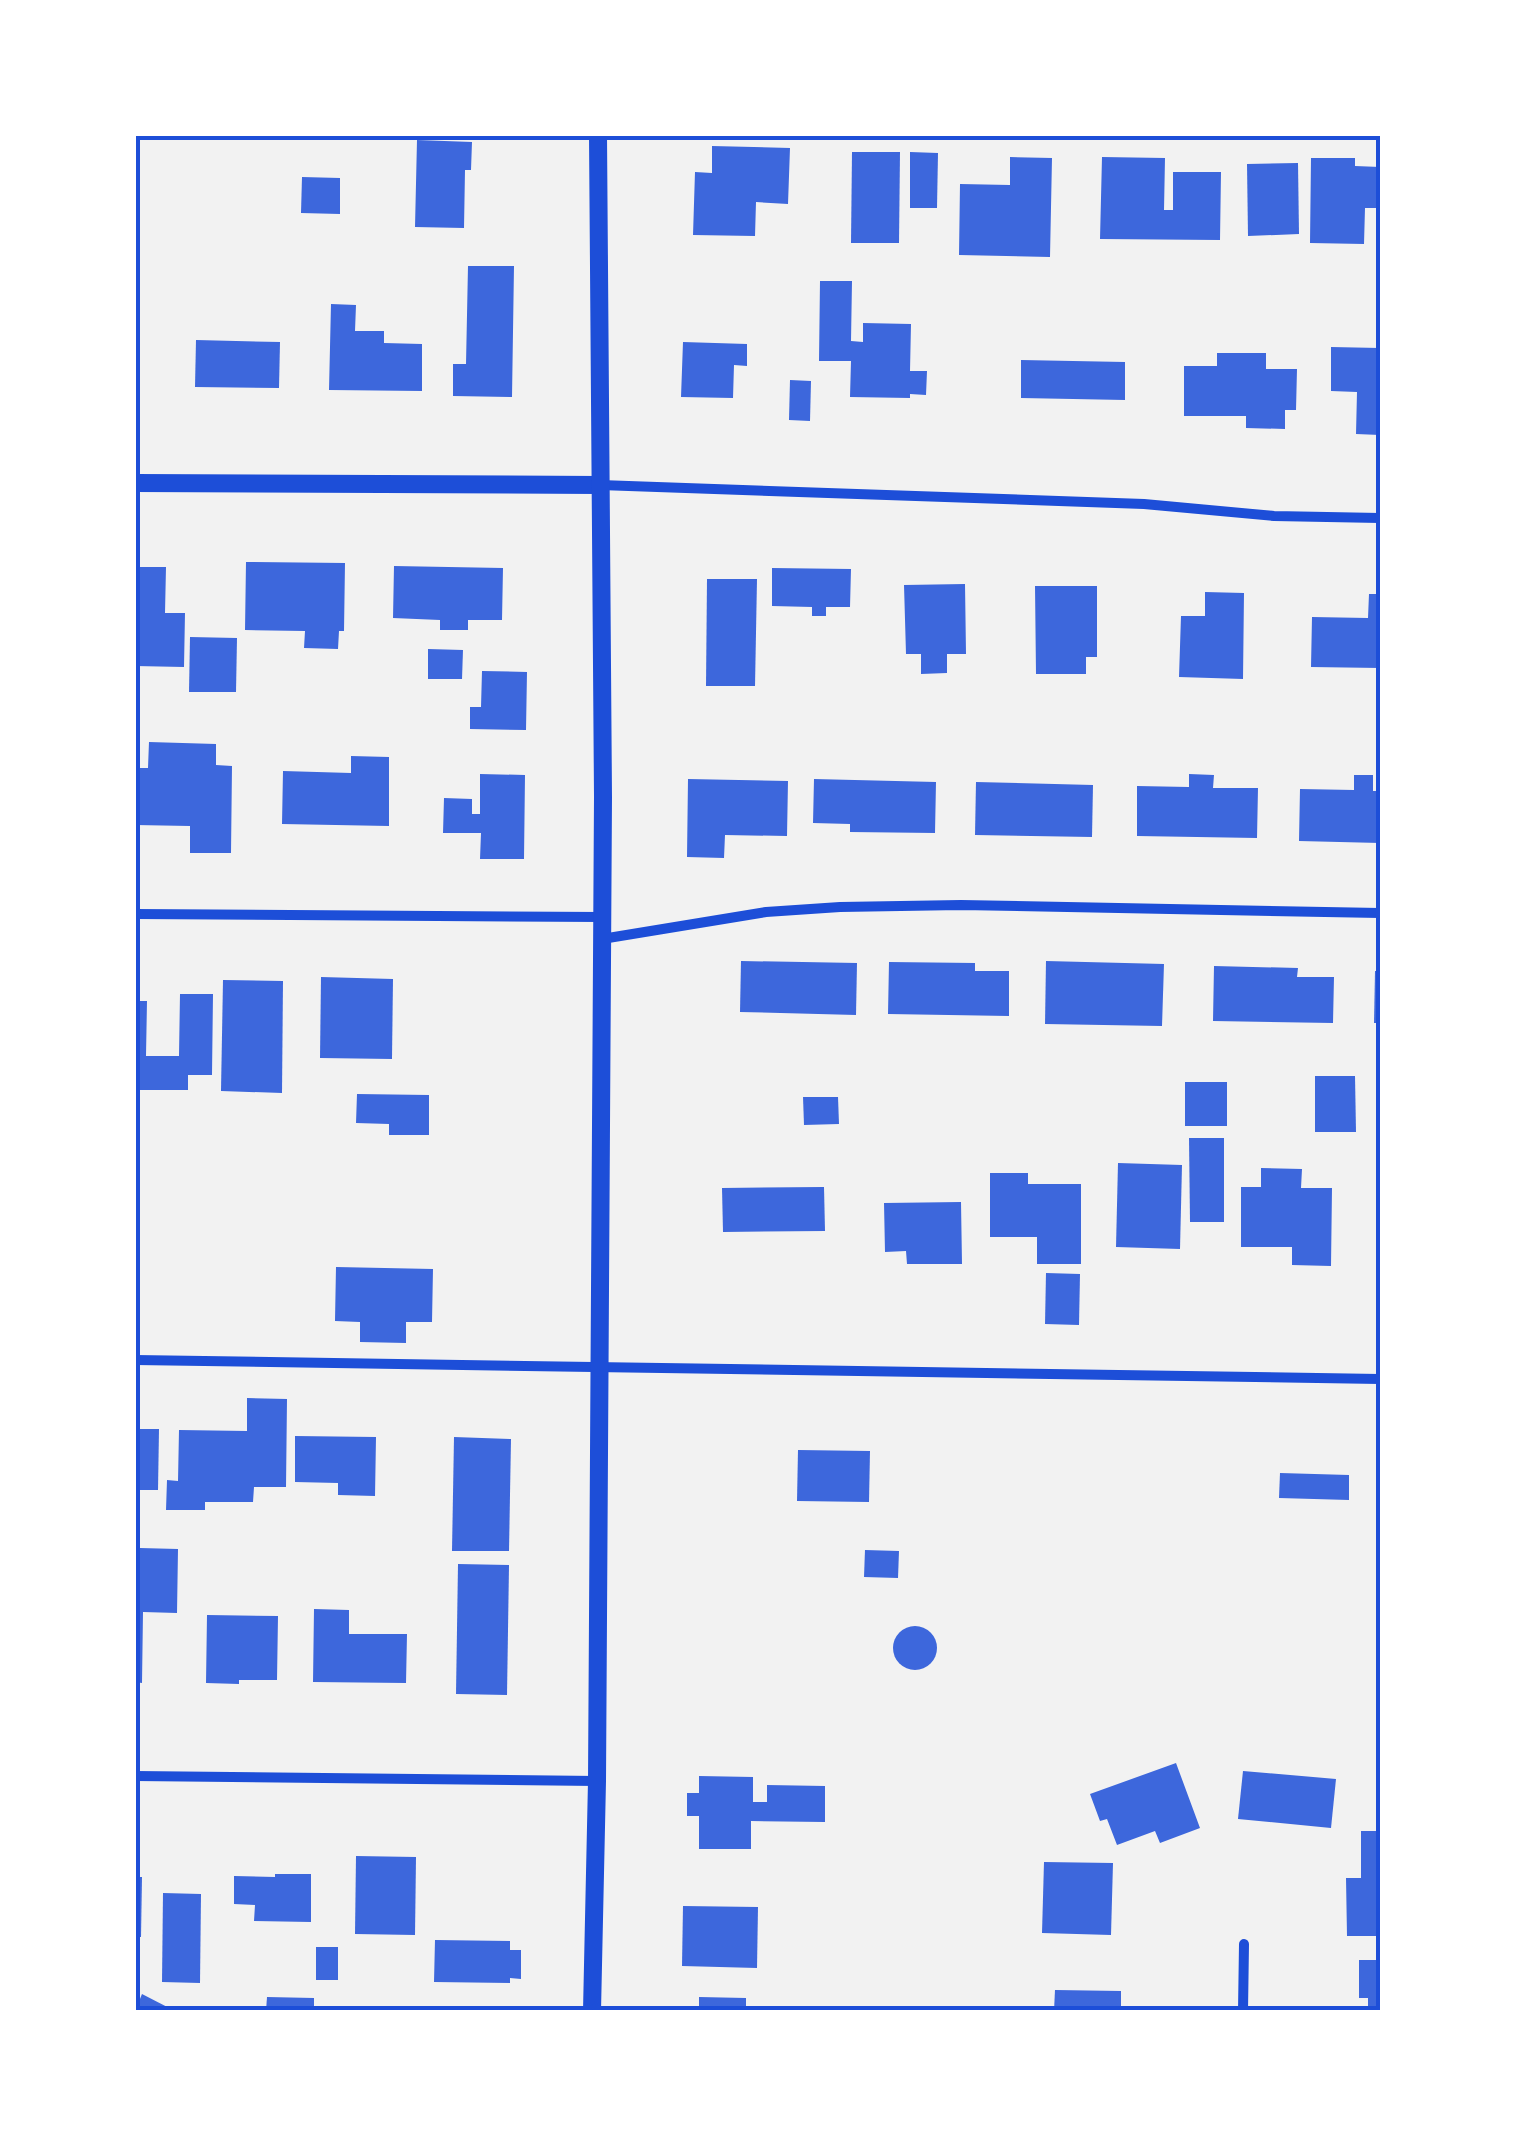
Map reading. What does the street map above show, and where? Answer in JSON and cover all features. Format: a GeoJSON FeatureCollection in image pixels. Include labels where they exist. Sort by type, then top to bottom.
{"type":"FeatureCollection","features":[{"type":"Feature","properties":{"kind":"street"},"geometry":{"type":"LineString","coordinates":[[592,2011],[603,797],[598,135]]}},
{"type":"Feature","properties":{"kind":"street"},"geometry":{"type":"LineString","coordinates":[[135,482],[599,484],[1144,504],[1274,516],[1380,518]]}},
{"type":"Feature","properties":{"kind":"street"},"geometry":{"type":"LineString","coordinates":[[602,939],[766,912],[840,907],[960,905],[1380,912]]}},
{"type":"Feature","properties":{"kind":"street"},"geometry":{"type":"LineString","coordinates":[[135,914],[602,917]]}},
{"type":"Feature","properties":{"kind":"street"},"geometry":{"type":"LineString","coordinates":[[135,1360],[1380,1379]]}},
{"type":"Feature","properties":{"kind":"street"},"geometry":{"type":"LineString","coordinates":[[135,1776],[597,1782]]}},
{"type":"Feature","properties":{"kind":"street"},"geometry":{"type":"LineString","coordinates":[[1244,1944],[1244,2011]]}},
{"type":"Feature","properties":{"kind":"building"},"geometry":{"type":"Polygon","coordinates":[[[417,140],[472,142],[471,170],[465,170],[464,228],[415,227],[417,140]]]}},
{"type":"Feature","properties":{"kind":"building"},"geometry":{"type":"Polygon","coordinates":[[[712,146],[790,148],[788,204],[756,202],[755,236],[693,235],[695,172],[712,173],[712,146]]]}},
{"type":"Feature","properties":{"kind":"building"},"geometry":{"type":"Polygon","coordinates":[[[852,152],[900,152],[899,243],[851,243],[852,152]]]}},
{"type":"Feature","properties":{"kind":"building"},"geometry":{"type":"Polygon","coordinates":[[[910,152],[938,153],[937,208],[910,208],[910,152]]]}},
{"type":"Feature","properties":{"kind":"building"},"geometry":{"type":"Polygon","coordinates":[[[1010,157],[1052,158],[1050,257],[959,255],[960,184],[1010,185],[1010,157]]]}},
{"type":"Feature","properties":{"kind":"building"},"geometry":{"type":"Polygon","coordinates":[[[1102,157],[1165,158],[1164,210],[1173,210],[1173,172],[1221,172],[1220,240],[1100,239],[1102,157]]]}},
{"type":"Feature","properties":{"kind":"building"},"geometry":{"type":"Polygon","coordinates":[[[1311,158],[1355,158],[1355,166],[1380,167],[1380,208],[1365,208],[1364,244],[1310,243],[1311,158]]]}},
{"type":"Feature","properties":{"kind":"building"},"geometry":{"type":"Polygon","coordinates":[[[1298,163],[1299,234],[1248,236],[1247,164],[1298,163]]]}},
{"type":"Feature","properties":{"kind":"building"},"geometry":{"type":"Polygon","coordinates":[[[302,177],[340,178],[340,214],[301,213],[302,177]]]}},
{"type":"Feature","properties":{"kind":"building"},"geometry":{"type":"Polygon","coordinates":[[[468,266],[514,266],[512,397],[453,396],[453,364],[466,364],[468,266]]]}},
{"type":"Feature","properties":{"kind":"building"},"geometry":{"type":"Polygon","coordinates":[[[820,281],[852,281],[851,341],[863,342],[863,323],[911,324],[910,371],[927,371],[926,395],[850,397],[851,361],[819,361],[820,281]]]}},
{"type":"Feature","properties":{"kind":"building"},"geometry":{"type":"Polygon","coordinates":[[[331,304],[356,305],[355,331],[384,331],[384,343],[422,344],[422,391],[329,390],[331,304]]]}},
{"type":"Feature","properties":{"kind":"building"},"geometry":{"type":"Polygon","coordinates":[[[196,340],[280,342],[279,388],[195,387],[196,340]]]}},
{"type":"Feature","properties":{"kind":"building"},"geometry":{"type":"Polygon","coordinates":[[[683,342],[747,344],[747,366],[734,365],[733,398],[681,397],[683,342]]]}},
{"type":"Feature","properties":{"kind":"building"},"geometry":{"type":"Polygon","coordinates":[[[1331,347],[1380,348],[1380,435],[1356,434],[1357,392],[1331,391],[1331,347]]]}},
{"type":"Feature","properties":{"kind":"building"},"geometry":{"type":"Polygon","coordinates":[[[1217,353],[1266,353],[1266,369],[1297,369],[1296,410],[1285,410],[1285,429],[1246,428],[1246,416],[1184,416],[1184,366],[1217,366],[1217,353]]]}},
{"type":"Feature","properties":{"kind":"building"},"geometry":{"type":"Polygon","coordinates":[[[1021,360],[1125,362],[1125,400],[1021,398],[1021,360]]]}},
{"type":"Feature","properties":{"kind":"building"},"geometry":{"type":"Polygon","coordinates":[[[790,380],[811,381],[810,421],[789,420],[790,380]]]}},
{"type":"Feature","properties":{"kind":"building"},"geometry":{"type":"Polygon","coordinates":[[[246,562],[345,563],[344,631],[339,631],[338,649],[304,648],[305,631],[245,630],[246,562]]]}},
{"type":"Feature","properties":{"kind":"building"},"geometry":{"type":"Polygon","coordinates":[[[394,566],[503,568],[502,620],[468,620],[468,630],[440,630],[440,620],[393,618],[394,566]]]}},
{"type":"Feature","properties":{"kind":"building"},"geometry":{"type":"Polygon","coordinates":[[[135,567],[166,567],[165,613],[185,613],[184,667],[135,666],[135,567]]]}},
{"type":"Feature","properties":{"kind":"building"},"geometry":{"type":"Polygon","coordinates":[[[772,568],[851,569],[850,607],[826,607],[826,616],[812,616],[812,607],[772,606],[772,568]]]}},
{"type":"Feature","properties":{"kind":"building"},"geometry":{"type":"Polygon","coordinates":[[[707,579],[757,579],[755,686],[706,686],[707,579]]]}},
{"type":"Feature","properties":{"kind":"building"},"geometry":{"type":"Polygon","coordinates":[[[965,584],[966,654],[947,654],[947,673],[921,674],[921,654],[906,654],[904,585],[965,584]]]}},
{"type":"Feature","properties":{"kind":"building"},"geometry":{"type":"Polygon","coordinates":[[[1035,586],[1097,586],[1097,657],[1086,657],[1086,674],[1036,674],[1035,586]]]}},
{"type":"Feature","properties":{"kind":"building"},"geometry":{"type":"Polygon","coordinates":[[[1205,592],[1244,593],[1243,679],[1179,677],[1181,616],[1205,616],[1205,592]]]}},
{"type":"Feature","properties":{"kind":"building"},"geometry":{"type":"Polygon","coordinates":[[[1369,594],[1380,594],[1380,668],[1311,667],[1312,617],[1368,618],[1369,594]]]}},
{"type":"Feature","properties":{"kind":"building"},"geometry":{"type":"Polygon","coordinates":[[[190,637],[237,638],[236,692],[189,692],[190,637]]]}},
{"type":"Feature","properties":{"kind":"building"},"geometry":{"type":"Polygon","coordinates":[[[428,649],[463,650],[462,679],[428,679],[428,649]]]}},
{"type":"Feature","properties":{"kind":"building"},"geometry":{"type":"Polygon","coordinates":[[[482,671],[527,672],[526,730],[470,729],[470,707],[481,707],[482,671]]]}},
{"type":"Feature","properties":{"kind":"building"},"geometry":{"type":"Polygon","coordinates":[[[149,742],[216,744],[216,765],[232,766],[231,853],[190,853],[190,826],[135,825],[135,768],[148,768],[149,742]]]}},
{"type":"Feature","properties":{"kind":"building"},"geometry":{"type":"Polygon","coordinates":[[[351,756],[389,757],[389,826],[282,824],[283,771],[351,773],[351,756]]]}},
{"type":"Feature","properties":{"kind":"building"},"geometry":{"type":"Polygon","coordinates":[[[480,774],[525,775],[524,859],[480,859],[481,833],[443,833],[444,798],[472,799],[472,814],[480,814],[480,774]]]}},
{"type":"Feature","properties":{"kind":"building"},"geometry":{"type":"Polygon","coordinates":[[[1189,774],[1214,775],[1213,788],[1258,788],[1257,838],[1137,836],[1137,786],[1189,787],[1189,774]]]}},
{"type":"Feature","properties":{"kind":"building"},"geometry":{"type":"Polygon","coordinates":[[[1354,775],[1373,775],[1373,791],[1380,791],[1380,843],[1299,841],[1300,789],[1354,790],[1354,775]]]}},
{"type":"Feature","properties":{"kind":"building"},"geometry":{"type":"Polygon","coordinates":[[[688,779],[788,781],[787,836],[725,835],[724,858],[687,857],[688,779]]]}},
{"type":"Feature","properties":{"kind":"building"},"geometry":{"type":"Polygon","coordinates":[[[814,779],[936,782],[935,833],[850,832],[850,824],[813,823],[814,779]]]}},
{"type":"Feature","properties":{"kind":"building"},"geometry":{"type":"Polygon","coordinates":[[[976,782],[1093,785],[1092,837],[975,835],[976,782]]]}},
{"type":"Feature","properties":{"kind":"building"},"geometry":{"type":"Polygon","coordinates":[[[741,961],[857,963],[856,1015],[740,1012],[741,961]]]}},
{"type":"Feature","properties":{"kind":"building"},"geometry":{"type":"Polygon","coordinates":[[[1046,961],[1164,964],[1162,1026],[1045,1024],[1046,961]]]}},
{"type":"Feature","properties":{"kind":"building"},"geometry":{"type":"Polygon","coordinates":[[[889,962],[975,963],[975,971],[1009,971],[1009,1016],[888,1014],[889,962]]]}},
{"type":"Feature","properties":{"kind":"building"},"geometry":{"type":"Polygon","coordinates":[[[1214,966],[1298,968],[1297,977],[1334,977],[1333,1023],[1213,1021],[1214,966]]]}},
{"type":"Feature","properties":{"kind":"building"},"geometry":{"type":"Polygon","coordinates":[[[1375,971],[1380,971],[1380,1023],[1374,1023],[1375,971]]]}},
{"type":"Feature","properties":{"kind":"building"},"geometry":{"type":"Polygon","coordinates":[[[321,977],[393,979],[392,1059],[320,1058],[321,977]]]}},
{"type":"Feature","properties":{"kind":"building"},"geometry":{"type":"Polygon","coordinates":[[[223,980],[283,981],[282,1093],[221,1091],[223,980]]]}},
{"type":"Feature","properties":{"kind":"building"},"geometry":{"type":"Polygon","coordinates":[[[180,994],[213,994],[212,1075],[188,1075],[188,1090],[135,1090],[135,1001],[147,1001],[146,1056],[179,1056],[180,994]]]}},
{"type":"Feature","properties":{"kind":"building"},"geometry":{"type":"Polygon","coordinates":[[[1315,1076],[1355,1076],[1356,1132],[1315,1132],[1315,1076]]]}},
{"type":"Feature","properties":{"kind":"building"},"geometry":{"type":"Polygon","coordinates":[[[1185,1082],[1227,1082],[1227,1126],[1185,1126],[1185,1082]]]}},
{"type":"Feature","properties":{"kind":"building"},"geometry":{"type":"Polygon","coordinates":[[[357,1094],[429,1095],[429,1135],[389,1135],[389,1124],[356,1123],[357,1094]]]}},
{"type":"Feature","properties":{"kind":"building"},"geometry":{"type":"Polygon","coordinates":[[[803,1097],[838,1097],[839,1124],[804,1125],[803,1097]]]}},
{"type":"Feature","properties":{"kind":"building"},"geometry":{"type":"Polygon","coordinates":[[[1189,1138],[1224,1138],[1224,1222],[1190,1222],[1189,1138]]]}},
{"type":"Feature","properties":{"kind":"building"},"geometry":{"type":"Polygon","coordinates":[[[1118,1163],[1182,1165],[1180,1249],[1116,1247],[1118,1163]]]}},
{"type":"Feature","properties":{"kind":"building"},"geometry":{"type":"Polygon","coordinates":[[[1261,1168],[1302,1169],[1301,1188],[1332,1188],[1331,1266],[1292,1265],[1292,1247],[1241,1247],[1241,1187],[1261,1187],[1261,1168]]]}},
{"type":"Feature","properties":{"kind":"building"},"geometry":{"type":"Polygon","coordinates":[[[990,1173],[1028,1173],[1028,1184],[1081,1184],[1081,1264],[1037,1264],[1037,1237],[990,1237],[990,1173]]]}},
{"type":"Feature","properties":{"kind":"building"},"geometry":{"type":"Polygon","coordinates":[[[824,1187],[825,1231],[723,1232],[722,1188],[824,1187]]]}},
{"type":"Feature","properties":{"kind":"building"},"geometry":{"type":"Polygon","coordinates":[[[961,1202],[962,1264],[907,1264],[906,1251],[885,1252],[884,1203],[961,1202]]]}},
{"type":"Feature","properties":{"kind":"building"},"geometry":{"type":"Polygon","coordinates":[[[336,1267],[433,1269],[432,1322],[406,1322],[406,1343],[360,1342],[360,1322],[335,1321],[336,1267]]]}},
{"type":"Feature","properties":{"kind":"building"},"geometry":{"type":"Polygon","coordinates":[[[1046,1273],[1080,1274],[1079,1325],[1045,1324],[1046,1273]]]}},
{"type":"Feature","properties":{"kind":"building"},"geometry":{"type":"Polygon","coordinates":[[[247,1398],[287,1399],[286,1487],[254,1487],[253,1502],[205,1502],[205,1510],[166,1510],[167,1480],[178,1481],[179,1430],[247,1431],[247,1398]]]}},
{"type":"Feature","properties":{"kind":"building"},"geometry":{"type":"Polygon","coordinates":[[[135,1429],[159,1429],[158,1490],[135,1490],[135,1429]]]}},
{"type":"Feature","properties":{"kind":"building"},"geometry":{"type":"Polygon","coordinates":[[[295,1436],[376,1437],[375,1496],[338,1495],[338,1483],[295,1482],[295,1436]]]}},
{"type":"Feature","properties":{"kind":"building"},"geometry":{"type":"Polygon","coordinates":[[[454,1437],[511,1439],[509,1551],[452,1551],[454,1437]]]}},
{"type":"Feature","properties":{"kind":"building"},"geometry":{"type":"Polygon","coordinates":[[[798,1450],[870,1451],[869,1502],[797,1501],[798,1450]]]}},
{"type":"Feature","properties":{"kind":"building"},"geometry":{"type":"Polygon","coordinates":[[[1280,1473],[1349,1475],[1349,1500],[1279,1498],[1280,1473]]]}},
{"type":"Feature","properties":{"kind":"building"},"geometry":{"type":"Polygon","coordinates":[[[140,1548],[178,1549],[177,1613],[143,1612],[142,1683],[135,1682],[135,1590],[139,1590],[140,1548]]]}},
{"type":"Feature","properties":{"kind":"building"},"geometry":{"type":"Polygon","coordinates":[[[865,1550],[899,1551],[898,1578],[864,1577],[865,1550]]]}},
{"type":"Feature","properties":{"kind":"building"},"geometry":{"type":"Polygon","coordinates":[[[458,1564],[509,1565],[507,1695],[456,1694],[458,1564]]]}},
{"type":"Feature","properties":{"kind":"building"},"geometry":{"type":"Polygon","coordinates":[[[314,1609],[349,1610],[349,1634],[407,1634],[406,1683],[313,1682],[314,1609]]]}},
{"type":"Feature","properties":{"kind":"building"},"geometry":{"type":"Polygon","coordinates":[[[207,1615],[278,1616],[277,1680],[206,1683],[207,1615]]]}},
{"type":"Feature","properties":{"kind":"building"},"geometry":{"type":"Polygon","coordinates":[[[915,1626],[930,1633],[937,1648],[930,1663],[915,1670],[900,1663],[893,1648],[900,1633],[915,1626]]]}},
{"type":"Feature","properties":{"kind":"building"},"geometry":{"type":"Polygon","coordinates":[[[1176,1763],[1200,1828],[1160,1843],[1155,1831],[1117,1845],[1107,1819],[1100,1821],[1090,1794],[1176,1763]]]}},
{"type":"Feature","properties":{"kind":"building"},"geometry":{"type":"Polygon","coordinates":[[[1243,1771],[1336,1779],[1331,1828],[1238,1819],[1243,1771]]]}},
{"type":"Feature","properties":{"kind":"building"},"geometry":{"type":"Polygon","coordinates":[[[699,1776],[753,1777],[753,1802],[767,1802],[767,1785],[825,1786],[825,1822],[751,1821],[751,1849],[699,1849],[699,1816],[687,1816],[687,1793],[699,1793],[699,1776]]]}},
{"type":"Feature","properties":{"kind":"building"},"geometry":{"type":"Polygon","coordinates":[[[1361,1831],[1380,1831],[1380,1936],[1347,1936],[1346,1878],[1361,1878],[1361,1831]]]}},
{"type":"Feature","properties":{"kind":"building"},"geometry":{"type":"Polygon","coordinates":[[[356,1856],[416,1857],[415,1935],[355,1934],[356,1856]]]}},
{"type":"Feature","properties":{"kind":"building"},"geometry":{"type":"Polygon","coordinates":[[[1044,1862],[1113,1863],[1111,1935],[1042,1933],[1044,1862]]]}},
{"type":"Feature","properties":{"kind":"building"},"geometry":{"type":"Polygon","coordinates":[[[311,1874],[311,1922],[254,1921],[255,1905],[234,1904],[234,1876],[311,1874]]]}},
{"type":"Feature","properties":{"kind":"building"},"geometry":{"type":"Polygon","coordinates":[[[135,1877],[142,1877],[141,1937],[135,1937],[135,1877]]]}},
{"type":"Feature","properties":{"kind":"building"},"geometry":{"type":"Polygon","coordinates":[[[163,1893],[201,1894],[200,1983],[162,1982],[163,1893]]]}},
{"type":"Feature","properties":{"kind":"building"},"geometry":{"type":"Polygon","coordinates":[[[683,1906],[758,1907],[757,1968],[682,1966],[683,1906]]]}},
{"type":"Feature","properties":{"kind":"building"},"geometry":{"type":"Polygon","coordinates":[[[435,1940],[510,1941],[510,1950],[521,1950],[521,1979],[510,1978],[510,1983],[434,1982],[435,1940]]]}},
{"type":"Feature","properties":{"kind":"building"},"geometry":{"type":"Polygon","coordinates":[[[316,1947],[338,1947],[338,1980],[316,1980],[316,1947]]]}},
{"type":"Feature","properties":{"kind":"building"},"geometry":{"type":"Polygon","coordinates":[[[1359,1960],[1380,1960],[1380,2011],[1368,2011],[1368,1998],[1359,1998],[1359,1960]]]}},
{"type":"Feature","properties":{"kind":"building"},"geometry":{"type":"Polygon","coordinates":[[[1055,1990],[1121,1991],[1121,2011],[1054,2011],[1055,1990]]]}},
{"type":"Feature","properties":{"kind":"building"},"geometry":{"type":"Polygon","coordinates":[[[142,1994],[175,2011],[135,2011],[142,1994]]]}},
{"type":"Feature","properties":{"kind":"building"},"geometry":{"type":"Polygon","coordinates":[[[267,1997],[314,1998],[314,2011],[266,2011],[267,1997]]]}},
{"type":"Feature","properties":{"kind":"building"},"geometry":{"type":"Polygon","coordinates":[[[699,1997],[746,1998],[746,2011],[699,2011],[699,1997]]]}}]}
